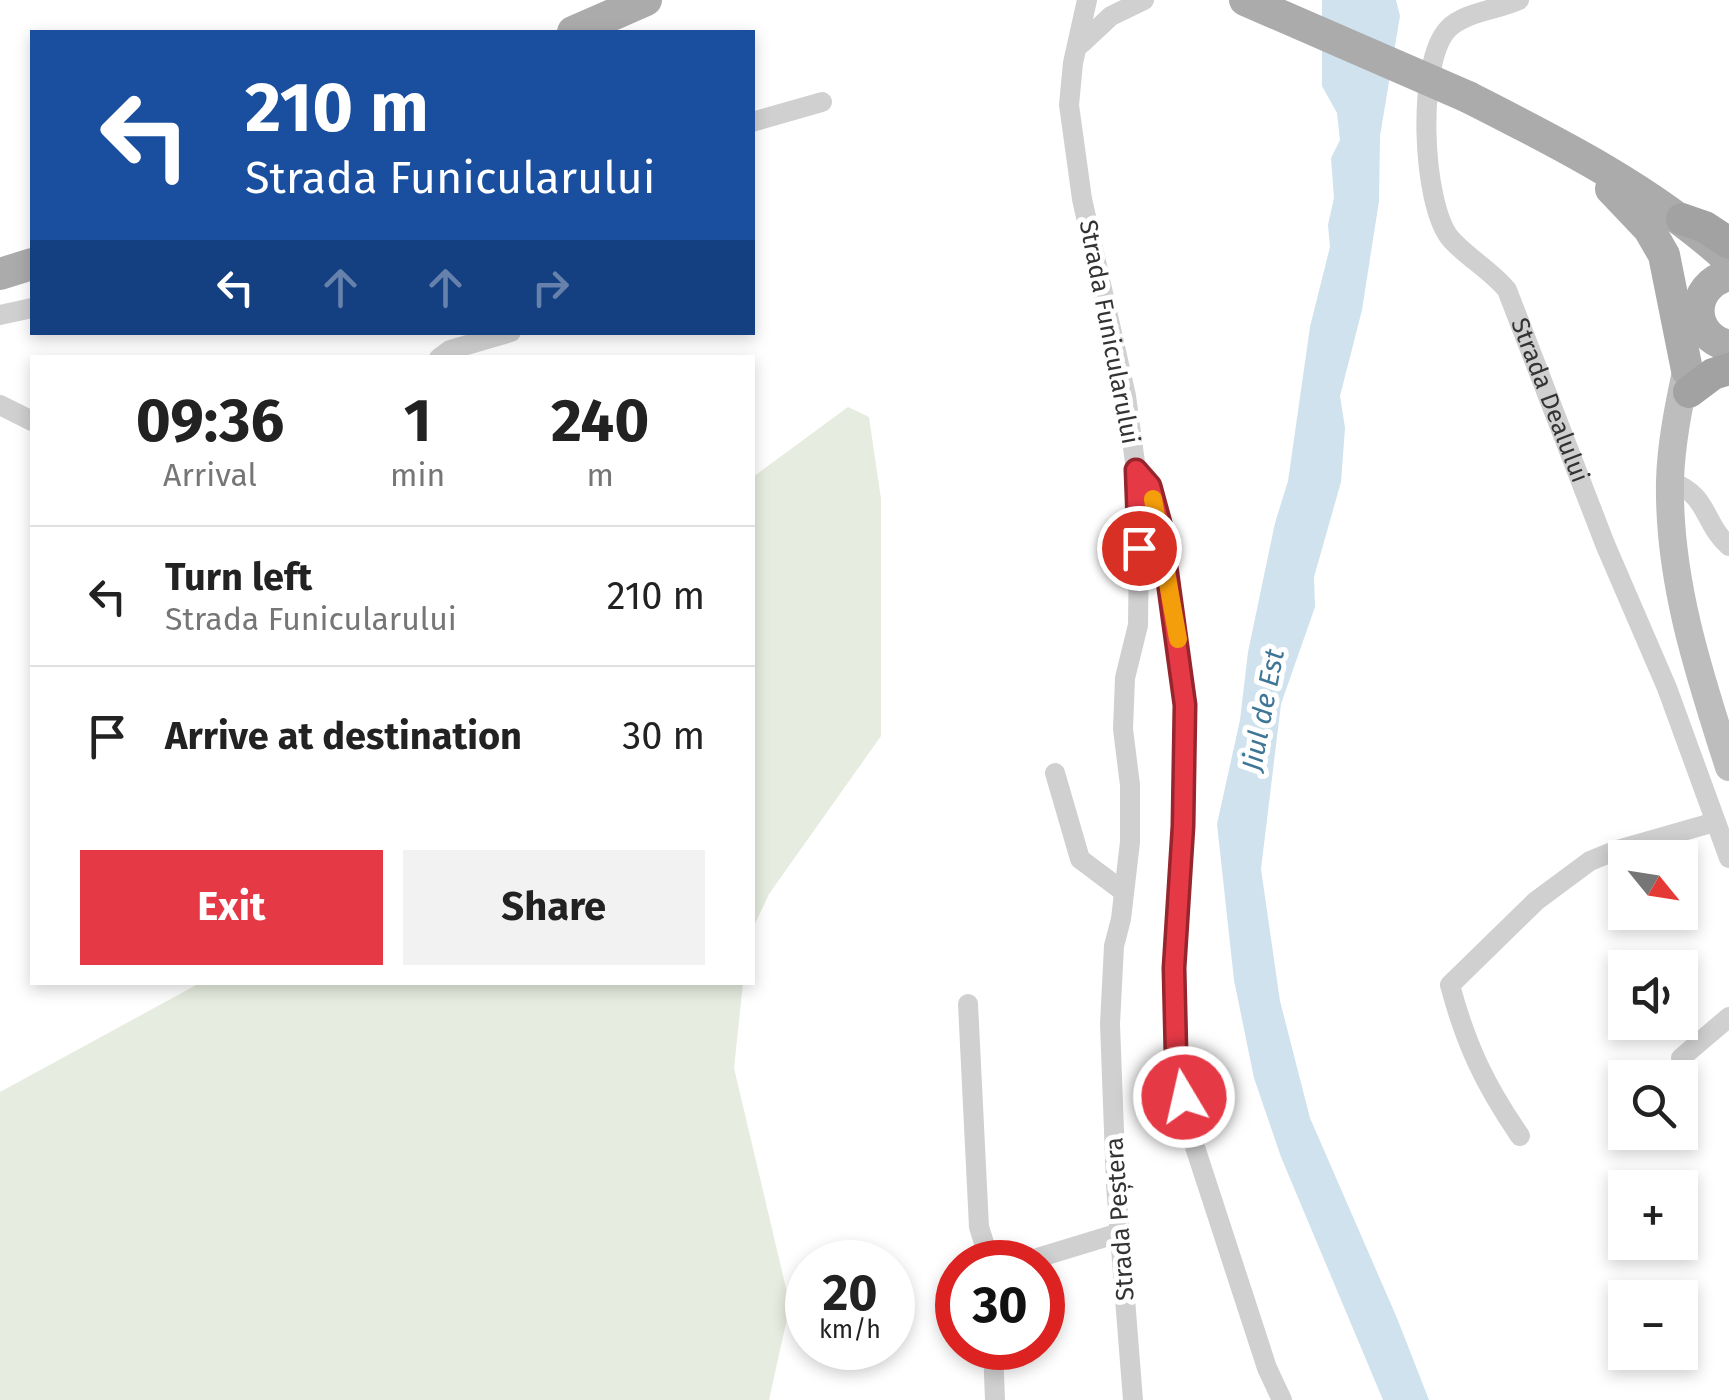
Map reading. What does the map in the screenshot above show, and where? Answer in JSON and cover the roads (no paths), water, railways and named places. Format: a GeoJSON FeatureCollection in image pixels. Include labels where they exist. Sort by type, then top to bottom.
{"type":"FeatureCollection","features":[{"type":"Feature","properties":{"kind":"highway"},"geometry":{"type":"LineString","coordinates":[[1682,220],[1705,227],[1729,243]]}},
{"type":"Feature","properties":{"kind":"highway"},"geometry":{"type":"LineString","coordinates":[[1685,391],[1729,369]]}},
{"type":"Feature","properties":{"kind":"main road"},"geometry":{"type":"LineString","coordinates":[[578,30],[646,0]]}},
{"type":"Feature","properties":{"kind":"main road"},"geometry":{"type":"LineString","coordinates":[[1245,0],[1468,97],[1575,154],[1682,220],[1729,260]]}},
{"type":"Feature","properties":{"kind":"main road"},"geometry":{"type":"LineString","coordinates":[[1575,154],[1633,211],[1658,243],[1669,270],[1685,391]]}},
{"type":"Feature","properties":{"kind":"main road"},"geometry":{"type":"LineString","coordinates":[[1622,182],[1663,230],[1681,263],[1707,335],[1729,347],[1710,361],[1685,391]]}},
{"type":"Feature","properties":{"kind":"main road"},"geometry":{"type":"LineString","coordinates":[[0,274],[30,265]]}},
{"type":"Feature","properties":{"kind":"main road"},"geometry":{"type":"LineString","coordinates":[[1729,275],[1706,287],[1698,313],[1670,481],[1682,607],[1729,767]]}},
{"type":"Feature","properties":{"kind":"street","name":"Strada Funicularului"},"geometry":{"type":"LineString","coordinates":[[1087,0],[1072,72],[1069,105],[1073,144],[1126,396],[1136,470],[1138,626],[1125,678],[1123,712],[1130,842],[1121,919]]}},
{"type":"Feature","properties":{"kind":"street"},"geometry":{"type":"LineString","coordinates":[[1079,45],[1111,16],[1144,0]]}},
{"type":"Feature","properties":{"kind":"street","name":"Strada Dealului"},"geometry":{"type":"LineString","coordinates":[[1519,0],[1455,24],[1438,44],[1426,108],[1426,141],[1439,212],[1452,240],[1507,290],[1605,544],[1667,688],[1729,858]]}},
{"type":"Feature","properties":{"kind":"street"},"geometry":{"type":"LineString","coordinates":[[755,121],[822,102]]}},
{"type":"Feature","properties":{"kind":"street"},"geometry":{"type":"LineString","coordinates":[[0,315],[30,308]]}},
{"type":"Feature","properties":{"kind":"street"},"geometry":{"type":"LineString","coordinates":[[443,355],[501,335]]}},
{"type":"Feature","properties":{"kind":"street"},"geometry":{"type":"LineString","coordinates":[[0,405],[30,420]]}},
{"type":"Feature","properties":{"kind":"street"},"geometry":{"type":"LineString","coordinates":[[1136,470],[1150,486],[1160,523],[1185,705],[1183,826],[1174,968],[1176,1054],[1194,1144],[1267,1368],[1282,1400]]}},
{"type":"Feature","properties":{"kind":"street"},"geometry":{"type":"LineString","coordinates":[[1670,481],[1689,488],[1701,500],[1729,546]]}},
{"type":"Feature","properties":{"kind":"street"},"geometry":{"type":"LineString","coordinates":[[1056,773],[1080,858],[1124,892]]}},
{"type":"Feature","properties":{"kind":"street"},"geometry":{"type":"LineString","coordinates":[[1520,1136],[1489,1092],[1450,986],[1536,901],[1590,860],[1715,822]]}},
{"type":"Feature","properties":{"kind":"street","name":"Strada Peștera"},"geometry":{"type":"LineString","coordinates":[[1121,919],[1113,958],[1110,1024],[1119,1234],[1133,1400]]}},
{"type":"Feature","properties":{"kind":"street"},"geometry":{"type":"LineString","coordinates":[[968,1004],[979,1227],[983,1240]]}},
{"type":"Feature","properties":{"kind":"street"},"geometry":{"type":"LineString","coordinates":[[1680,1058],[1729,1017]]}},
{"type":"Feature","properties":{"kind":"street"},"geometry":{"type":"LineString","coordinates":[[1065,1250],[1119,1234]]}},
{"type":"Feature","properties":{"kind":"street"},"geometry":{"type":"LineString","coordinates":[[994,1370],[995,1400]]}},
{"type":"Feature","properties":{"kind":"water","name":"Jiul de Est"},"geometry":{"type":"Polygon","coordinates":[[[1322,0],[1396,0],[1400,16],[1380,136],[1379,201],[1362,310],[1340,396],[1345,428],[1341,482],[1314,577],[1315,607],[1281,704],[1261,869],[1280,1001],[1310,1118],[1429,1400],[1383,1400],[1281,1157],[1254,1078],[1234,980],[1217,824],[1240,720],[1248,652],[1275,523],[1288,481],[1310,327],[1330,247],[1328,225],[1334,198],[1331,158],[1340,140],[1337,113],[1322,86],[1322,0]]]}}]}
